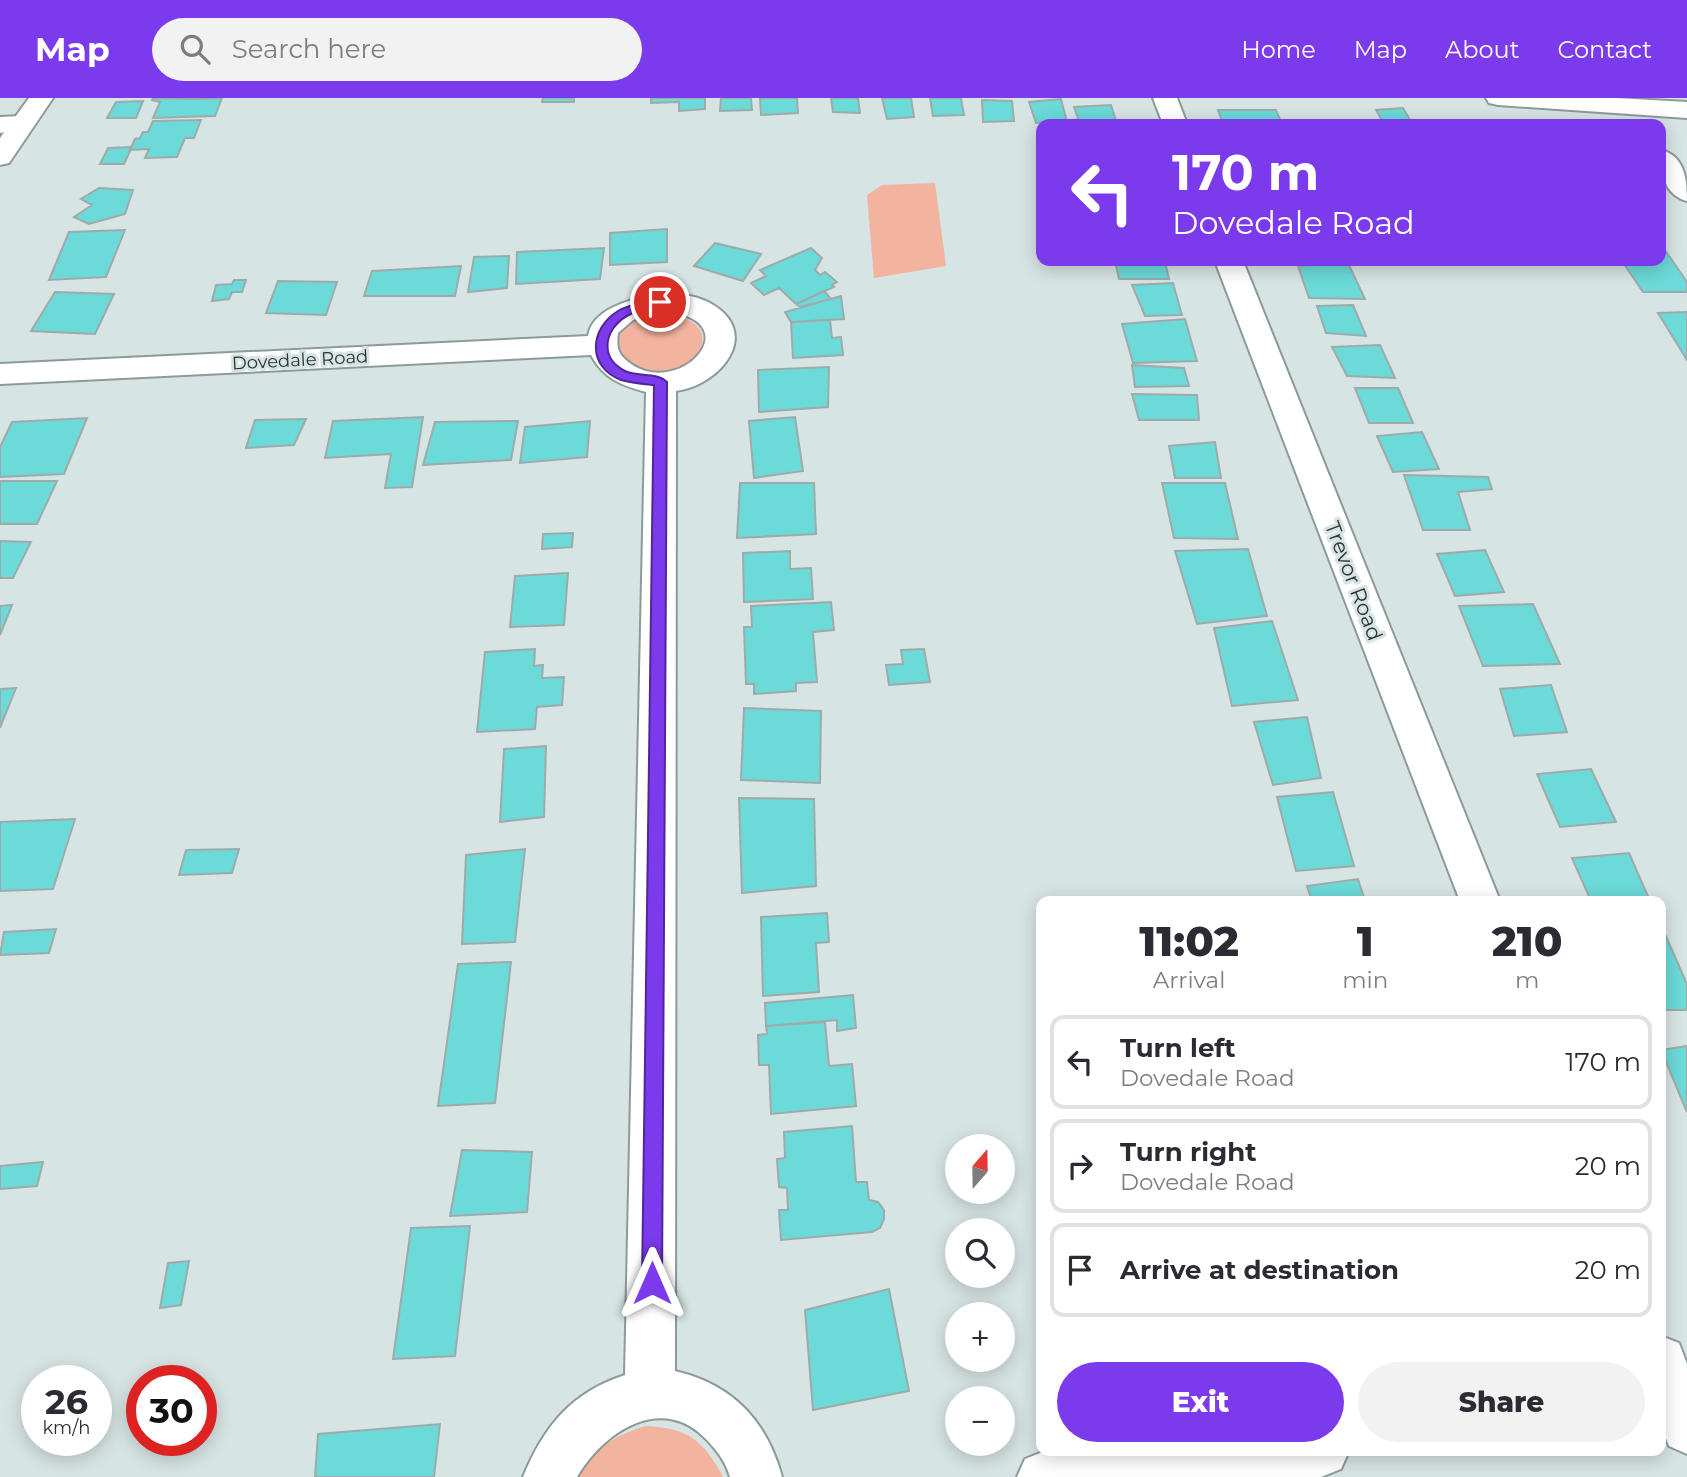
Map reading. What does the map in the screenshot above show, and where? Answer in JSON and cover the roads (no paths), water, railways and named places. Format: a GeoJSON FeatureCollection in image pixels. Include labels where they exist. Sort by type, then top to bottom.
{"type":"FeatureCollection","features":[{"type":"Feature","properties":{"kind":"street"},"geometry":{"type":"LineString","coordinates":[[0,157],[10,124],[41,98]]}},
{"type":"Feature","properties":{"kind":"street"},"geometry":{"type":"LineString","coordinates":[[1165,98],[1173,119]]}},
{"type":"Feature","properties":{"kind":"street"},"geometry":{"type":"LineString","coordinates":[[1498,98],[1625,109],[1687,110]]}},
{"type":"Feature","properties":{"kind":"street"},"geometry":{"type":"LineString","coordinates":[[1666,165],[1687,193]]}},
{"type":"Feature","properties":{"kind":"street","name":"Trevor Road"},"geometry":{"type":"LineString","coordinates":[[1231,266],[1478,896]]}},
{"type":"Feature","properties":{"kind":"street"},"geometry":{"type":"LineString","coordinates":[[679,303],[696,307],[719,326],[722,338],[720,350],[711,363],[698,373],[661,382],[624,376],[611,368],[603,357],[600,345],[603,333],[612,321],[642,305],[679,303]]}},
{"type":"Feature","properties":{"kind":"street","name":"Dovedale Road"},"geometry":{"type":"LineString","coordinates":[[0,374],[600,345]]}},
{"type":"Feature","properties":{"kind":"street"},"geometry":{"type":"LineString","coordinates":[[650,1393],[661,382]]}},
{"type":"Feature","properties":{"kind":"street"},"geometry":{"type":"LineString","coordinates":[[1666,1380],[1677,1421]]}},
{"type":"Feature","properties":{"kind":"street"},"geometry":{"type":"LineString","coordinates":[[549,1477],[561,1452],[586,1423],[617,1402],[650,1393],[683,1396],[712,1410],[737,1433],[754,1465],[756,1477]]}},
{"type":"Feature","properties":{"kind":"street"},"geometry":{"type":"LineString","coordinates":[[1043,1477],[1269,1456]]}}]}
